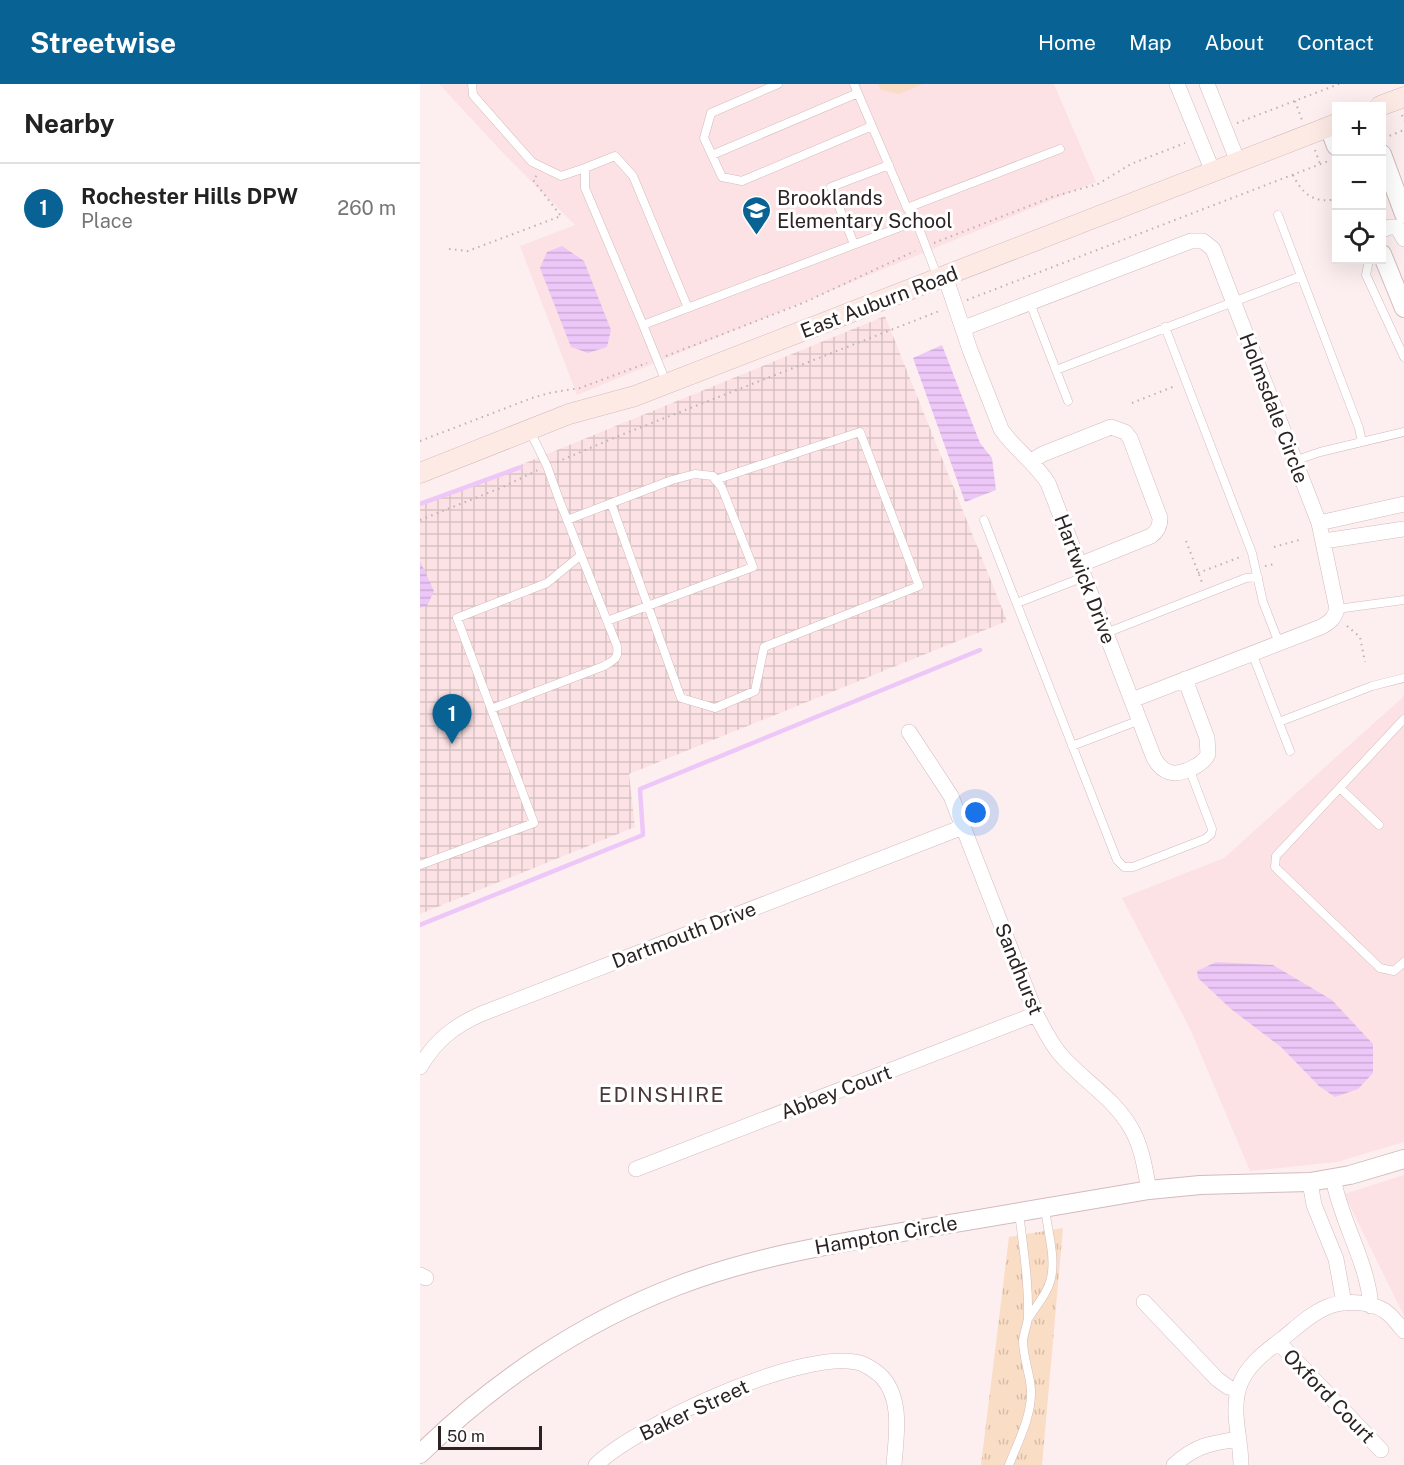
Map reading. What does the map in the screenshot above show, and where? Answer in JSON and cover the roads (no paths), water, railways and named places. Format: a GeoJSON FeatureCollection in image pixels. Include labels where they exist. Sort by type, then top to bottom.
{"type":"FeatureCollection","features":[{"type":"Feature","properties":{"kind":"main road"},"geometry":{"type":"LineString","coordinates":[[1386,104],[1404,97]]}},
{"type":"Feature","properties":{"kind":"main road","name":"East Auburn Road"},"geometry":{"type":"LineString","coordinates":[[420,473],[569,414],[634,396],[1332,126]]}},
{"type":"Feature","properties":{"kind":"street"},"geometry":{"type":"LineString","coordinates":[[1178,84],[1213,172]]}},
{"type":"Feature","properties":{"kind":"street"},"geometry":{"type":"LineString","coordinates":[[1207,84],[1238,162]]}},
{"type":"Feature","properties":{"kind":"street"},"geometry":{"type":"LineString","coordinates":[[1383,156],[1404,214]]}},
{"type":"Feature","properties":{"kind":"street"},"geometry":{"type":"LineString","coordinates":[[1386,228],[1397,227],[1404,239]]}},
{"type":"Feature","properties":{"kind":"street","name":"Holmsdale Circle"},"geometry":{"type":"LineString","coordinates":[[964,328],[1197,240],[1203,241],[1213,249],[1319,523],[1337,609]]}},
{"type":"Feature","properties":{"kind":"street"},"geometry":{"type":"LineString","coordinates":[[1386,264],[1404,308]]}},
{"type":"Feature","properties":{"kind":"street","name":"Hartwick Drive"},"geometry":{"type":"LineString","coordinates":[[942,278],[964,328],[1001,429],[1048,483],[1158,766],[1167,772],[1176,773],[1190,768]]}},
{"type":"Feature","properties":{"kind":"street"},"geometry":{"type":"LineString","coordinates":[[1030,461],[1110,427],[1125,432],[1130,438],[1160,518],[1160,526],[1151,536],[1082,571]]}},
{"type":"Feature","properties":{"kind":"street"},"geometry":{"type":"LineString","coordinates":[[1319,523],[1404,504]]}},
{"type":"Feature","properties":{"kind":"street"},"geometry":{"type":"LineString","coordinates":[[1324,541],[1404,529]]}},
{"type":"Feature","properties":{"kind":"street"},"geometry":{"type":"LineString","coordinates":[[1132,700],[1330,622],[1337,609]]}},
{"type":"Feature","properties":{"kind":"street"},"geometry":{"type":"LineString","coordinates":[[1185,679],[1209,746],[1206,758],[1190,768]]}},
{"type":"Feature","properties":{"kind":"street","name":"Sandhurst"},"geometry":{"type":"LineString","coordinates":[[909,732],[944,783],[1046,1035],[1060,1054],[1123,1115],[1140,1149],[1149,1190]]}},
{"type":"Feature","properties":{"kind":"street","name":"Dartmouth Drive"},"geometry":{"type":"LineString","coordinates":[[420,1067],[441,1038],[455,1027],[481,1014],[963,826]]}},
{"type":"Feature","properties":{"kind":"street","name":"Abbey Court"},"geometry":{"type":"LineString","coordinates":[[636,1169],[1036,1014]]}},
{"type":"Feature","properties":{"kind":"street","name":"Hampton Circle"},"geometry":{"type":"LineString","coordinates":[[420,1454],[467,1412],[550,1350],[595,1324],[677,1286],[747,1263],[783,1254],[1149,1190],[1200,1185],[1310,1182],[1404,1160]]}},
{"type":"Feature","properties":{"kind":"street"},"geometry":{"type":"LineString","coordinates":[[1333,1178],[1337,1202],[1364,1266],[1371,1306]]}},
{"type":"Feature","properties":{"kind":"street"},"geometry":{"type":"LineString","coordinates":[[1310,1182],[1314,1205],[1339,1272],[1344,1303]]}},
{"type":"Feature","properties":{"kind":"street"},"geometry":{"type":"LineString","coordinates":[[1325,1235],[1347,1226]]}},
{"type":"Feature","properties":{"kind":"street"},"geometry":{"type":"LineString","coordinates":[[1144,1302],[1217,1379],[1228,1387],[1239,1389]]}},
{"type":"Feature","properties":{"kind":"street"},"geometry":{"type":"LineString","coordinates":[[1242,1465],[1235,1410],[1239,1389],[1247,1371],[1278,1342],[1315,1313],[1328,1306],[1344,1303],[1371,1306],[1384,1311],[1404,1331]]}},
{"type":"Feature","properties":{"kind":"street","name":"Oxford Court"},"geometry":{"type":"LineString","coordinates":[[1278,1342],[1381,1450]]}},
{"type":"Feature","properties":{"kind":"street","name":"Baker Street"},"geometry":{"type":"LineString","coordinates":[[596,1465],[639,1434],[720,1394],[777,1374],[835,1362],[863,1364],[882,1377],[888,1386],[896,1409],[897,1432],[894,1465]]}},
{"type":"Feature","properties":{"kind":"street"},"geometry":{"type":"LineString","coordinates":[[1174,1465],[1195,1448],[1239,1439]]}},
{"type":"Feature","properties":{"kind":"lane"},"geometry":{"type":"LineString","coordinates":[[472,84],[473,95],[532,162],[561,176],[615,156],[633,176],[688,308]]}},
{"type":"Feature","properties":{"kind":"lane"},"geometry":{"type":"LineString","coordinates":[[778,84],[711,113],[704,138],[722,177],[742,182],[872,126]]}},
{"type":"Feature","properties":{"kind":"lane"},"geometry":{"type":"LineString","coordinates":[[854,84],[907,208],[916,221],[942,278]]}},
{"type":"Feature","properties":{"kind":"lane"},"geometry":{"type":"LineString","coordinates":[[712,155],[858,93]]}},
{"type":"Feature","properties":{"kind":"lane"},"geometry":{"type":"LineString","coordinates":[[907,208],[1060,149]]}},
{"type":"Feature","properties":{"kind":"lane"},"geometry":{"type":"LineString","coordinates":[[854,244],[831,187],[889,165]]}},
{"type":"Feature","properties":{"kind":"lane"},"geometry":{"type":"LineString","coordinates":[[585,168],[585,188],[667,383]]}},
{"type":"Feature","properties":{"kind":"lane"},"geometry":{"type":"LineString","coordinates":[[1278,215],[1362,442]]}},
{"type":"Feature","properties":{"kind":"lane"},"geometry":{"type":"LineString","coordinates":[[643,325],[916,221]]}},
{"type":"Feature","properties":{"kind":"lane"},"geometry":{"type":"LineString","coordinates":[[1368,264],[1366,275],[1404,357]]}},
{"type":"Feature","properties":{"kind":"lane"},"geometry":{"type":"LineString","coordinates":[[1056,370],[1301,276]]}},
{"type":"Feature","properties":{"kind":"lane"},"geometry":{"type":"LineString","coordinates":[[1030,303],[1068,401]]}},
{"type":"Feature","properties":{"kind":"lane"},"geometry":{"type":"LineString","coordinates":[[1165,327],[1252,553],[1263,602],[1280,643]]}},
{"type":"Feature","properties":{"kind":"lane"},"geometry":{"type":"LineString","coordinates":[[491,709],[603,666],[617,659],[619,655],[547,466],[530,430]]}},
{"type":"Feature","properties":{"kind":"lane"},"geometry":{"type":"LineString","coordinates":[[611,503],[681,698],[714,708],[755,691],[764,647],[919,586],[860,432],[715,480]]}},
{"type":"Feature","properties":{"kind":"lane"},"geometry":{"type":"LineString","coordinates":[[1294,461],[1320,452],[1404,432]]}},
{"type":"Feature","properties":{"kind":"lane"},"geometry":{"type":"LineString","coordinates":[[567,520],[695,474],[712,476],[722,488],[753,567],[607,621]]}},
{"type":"Feature","properties":{"kind":"lane"},"geometry":{"type":"LineString","coordinates":[[984,520],[1117,860],[1124,867],[1133,867],[1205,839],[1211,834],[1212,829],[1190,768]]}},
{"type":"Feature","properties":{"kind":"lane"},"geometry":{"type":"LineString","coordinates":[[420,865],[534,823],[457,618],[547,583],[581,555]]}},
{"type":"Feature","properties":{"kind":"lane"},"geometry":{"type":"LineString","coordinates":[[1017,603],[1082,571]]}},
{"type":"Feature","properties":{"kind":"lane"},"geometry":{"type":"LineString","coordinates":[[1106,633],[1246,578],[1258,577]]}},
{"type":"Feature","properties":{"kind":"lane"},"geometry":{"type":"LineString","coordinates":[[1337,609],[1404,600]]}},
{"type":"Feature","properties":{"kind":"lane"},"geometry":{"type":"LineString","coordinates":[[1252,653],[1290,751]]}},
{"type":"Feature","properties":{"kind":"lane"},"geometry":{"type":"LineString","coordinates":[[1279,722],[1372,686],[1404,678]]}},
{"type":"Feature","properties":{"kind":"lane"},"geometry":{"type":"LineString","coordinates":[[1404,719],[1275,856],[1275,867],[1380,968],[1394,971],[1404,962]]}},
{"type":"Feature","properties":{"kind":"lane"},"geometry":{"type":"LineString","coordinates":[[1072,747],[1140,720]]}},
{"type":"Feature","properties":{"kind":"lane"},"geometry":{"type":"LineString","coordinates":[[1340,788],[1379,825]]}},
{"type":"Feature","properties":{"kind":"lane"},"geometry":{"type":"LineString","coordinates":[[1028,1319],[1047,1290],[1052,1277],[1053,1258],[1045,1208]]}},
{"type":"Feature","properties":{"kind":"lane"},"geometry":{"type":"LineString","coordinates":[[1009,1465],[1022,1432],[1031,1389],[1024,1353],[1023,1338],[1028,1319],[1026,1262],[1019,1212]]}},
{"type":"Feature","properties":{"kind":"waterway"},"geometry":{"type":"LineString","coordinates":[[420,504],[521,467]]}},
{"type":"Feature","properties":{"kind":"waterway"},"geometry":{"type":"LineString","coordinates":[[420,925],[643,835],[640,789],[980,650]]}},
{"type":"Feature","properties":{"kind":"place","name":"Brooklands Elementary School"},"geometry":{"type":"Point","coordinates":[756,236]}},
{"type":"Feature","properties":{"kind":"place","name":"Rochester Hills DPW"},"geometry":{"type":"Point","coordinates":[452,744]}},
{"type":"Feature","properties":{"kind":"district","name":"EDINSHIRE"},"geometry":{"type":"Point","coordinates":[662,1094]}}]}
